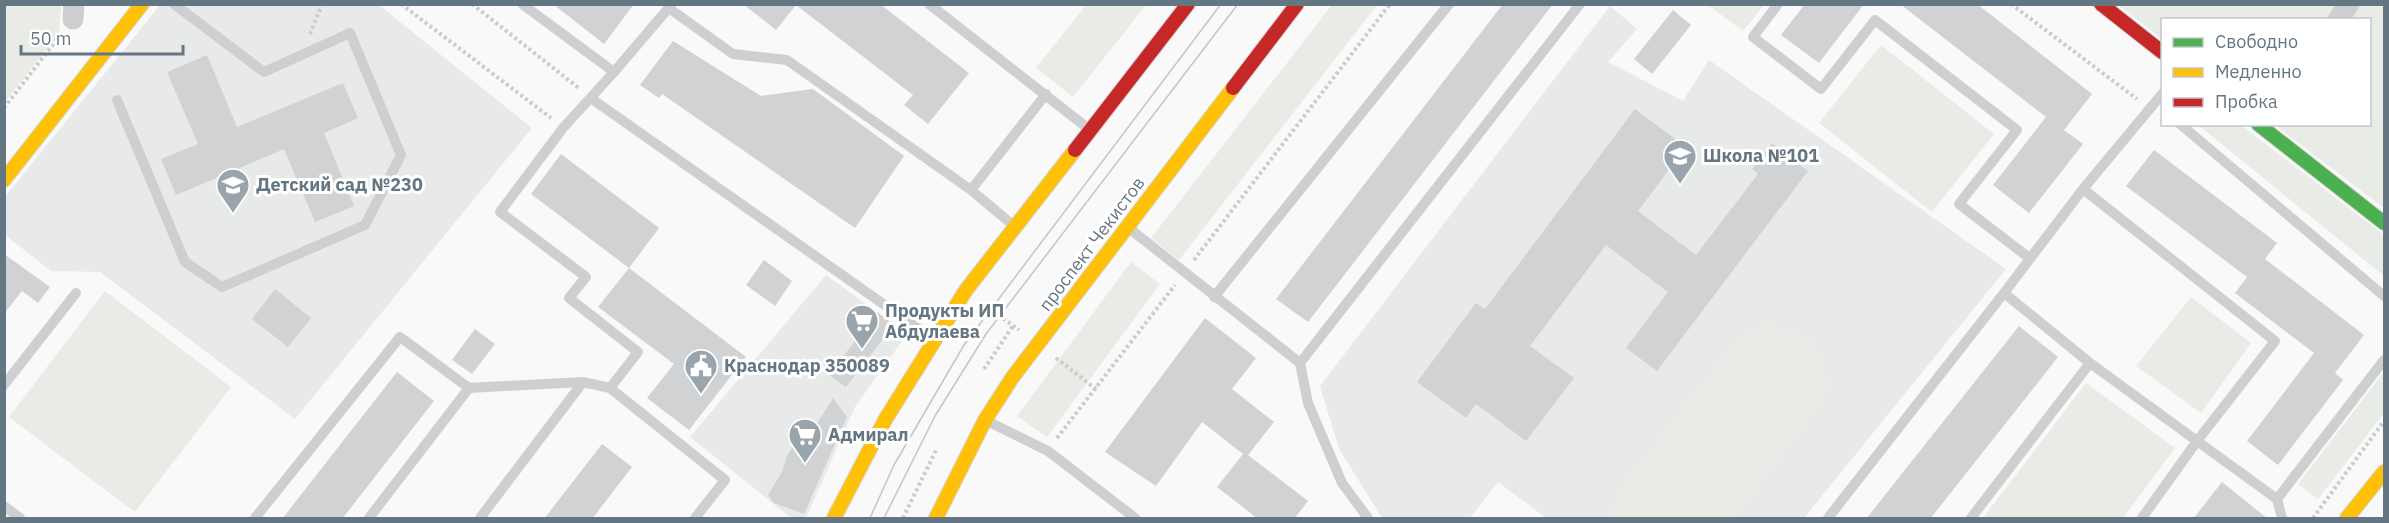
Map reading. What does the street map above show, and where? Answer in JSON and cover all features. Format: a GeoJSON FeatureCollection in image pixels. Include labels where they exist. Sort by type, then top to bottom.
{"type":"FeatureCollection","features":[{"type":"Feature","properties":{"kind":"main road"},"geometry":{"type":"LineString","coordinates":[[4,180],[142,4]]}},
{"type":"Feature","properties":{"kind":"main road"},"geometry":{"type":"LineString","coordinates":[[834,519],[885,420],[933,339],[1014,226],[1188,4]]}},
{"type":"Feature","properties":{"kind":"main road","name":"проспект Чекистов"},"geometry":{"type":"LineString","coordinates":[[936,519],[984,420],[1011,378],[1296,4]]}},
{"type":"Feature","properties":{"kind":"main road"},"geometry":{"type":"LineString","coordinates":[[2101,4],[2161,50]]}},
{"type":"Feature","properties":{"kind":"main road"},"geometry":{"type":"LineString","coordinates":[[2261,126],[2385,223]]}},
{"type":"Feature","properties":{"kind":"main road"},"geometry":{"type":"LineString","coordinates":[[2347,519],[2385,472]]}},
{"type":"Feature","properties":{"kind":"street"},"geometry":{"type":"LineString","coordinates":[[2339,18],[2349,4]]}},
{"type":"Feature","properties":{"kind":"lane"},"geometry":{"type":"LineString","coordinates":[[117,100],[185,262],[222,288],[365,225],[401,155],[350,33],[264,72],[174,4]]}},
{"type":"Feature","properties":{"kind":"lane"},"geometry":{"type":"LineString","coordinates":[[522,4],[614,72]]}},
{"type":"Feature","properties":{"kind":"lane"},"geometry":{"type":"LineString","coordinates":[[929,4],[1090,130]]}},
{"type":"Feature","properties":{"kind":"lane"},"geometry":{"type":"LineString","coordinates":[[1214,297],[1449,4]]}},
{"type":"Feature","properties":{"kind":"lane"},"geometry":{"type":"LineString","coordinates":[[1300,363],[1580,4]]}},
{"type":"Feature","properties":{"kind":"lane"},"geometry":{"type":"LineString","coordinates":[[1778,4],[1753,37],[1821,89],[1875,20],[2017,130],[1959,204],[2028,257]]}},
{"type":"Feature","properties":{"kind":"lane"},"geometry":{"type":"LineString","coordinates":[[610,388],[638,352],[569,298],[586,277],[500,212],[563,128],[592,99],[671,7],[733,54],[787,60],[971,190],[1014,226]]}},
{"type":"Feature","properties":{"kind":"lane"},"geometry":{"type":"LineString","coordinates":[[971,190],[1046,94]]}},
{"type":"Feature","properties":{"kind":"lane"},"geometry":{"type":"LineString","coordinates":[[592,99],[933,339]]}},
{"type":"Feature","properties":{"kind":"lane"},"geometry":{"type":"LineString","coordinates":[[1828,519],[2004,293],[2028,257],[2083,189],[2159,106]]}},
{"type":"Feature","properties":{"kind":"lane"},"geometry":{"type":"LineString","coordinates":[[2182,126],[2385,296]]}},
{"type":"Feature","properties":{"kind":"lane"},"geometry":{"type":"LineString","coordinates":[[2083,189],[2275,341],[2197,441],[2142,519]]}},
{"type":"Feature","properties":{"kind":"lane"},"geometry":{"type":"LineString","coordinates":[[1127,227],[1300,363],[1308,403],[1342,483],[1368,519]]}},
{"type":"Feature","properties":{"kind":"lane"},"geometry":{"type":"LineString","coordinates":[[4,385],[76,293]]}},
{"type":"Feature","properties":{"kind":"lane"},"geometry":{"type":"LineString","coordinates":[[2004,293],[2090,363],[2277,499],[2282,519]]}},
{"type":"Feature","properties":{"kind":"lane"},"geometry":{"type":"LineString","coordinates":[[255,519],[400,337],[469,388],[584,382],[610,388],[725,480],[695,519]]}},
{"type":"Feature","properties":{"kind":"lane"},"geometry":{"type":"LineString","coordinates":[[2277,499],[2385,360]]}},
{"type":"Feature","properties":{"kind":"lane"},"geometry":{"type":"LineString","coordinates":[[1971,519],[2090,363]]}},
{"type":"Feature","properties":{"kind":"lane"},"geometry":{"type":"LineString","coordinates":[[480,519],[584,382]]}},
{"type":"Feature","properties":{"kind":"lane"},"geometry":{"type":"LineString","coordinates":[[369,519],[469,388]]}},
{"type":"Feature","properties":{"kind":"lane"},"geometry":{"type":"LineString","coordinates":[[984,420],[1048,451],[1135,519]]}},
{"type":"Feature","properties":{"kind":"lane"},"geometry":{"type":"LineString","coordinates":[[4,506],[20,519]]}},
{"type":"Feature","properties":{"kind":"path"},"geometry":{"type":"LineString","coordinates":[[401,4],[563,128]]}},
{"type":"Feature","properties":{"kind":"path"},"geometry":{"type":"LineString","coordinates":[[472,4],[592,99]]}},
{"type":"Feature","properties":{"kind":"path"},"geometry":{"type":"LineString","coordinates":[[1048,451],[1390,4]]}},
{"type":"Feature","properties":{"kind":"path"},"geometry":{"type":"LineString","coordinates":[[2011,4],[2139,101],[2159,106]]}},
{"type":"Feature","properties":{"kind":"path"},"geometry":{"type":"LineString","coordinates":[[4,108],[73,12]]}},
{"type":"Feature","properties":{"kind":"path"},"geometry":{"type":"LineString","coordinates":[[984,369],[1014,326]]}},
{"type":"Feature","properties":{"kind":"path"},"geometry":{"type":"LineString","coordinates":[[2313,519],[2385,421]]}},
{"type":"Feature","properties":{"kind":"path"},"geometry":{"type":"LineString","coordinates":[[903,519],[938,448]]}},
{"type":"Feature","properties":{"kind":"shaded area"},"geometry":{"type":"Polygon","coordinates":[[[5,4],[61,5],[59,33],[5,102],[5,4]]]}},
{"type":"Feature","properties":{"kind":"shaded area","name":"Детский сад №230"},"geometry":{"type":"Polygon","coordinates":[[[160,5],[379,5],[532,128],[295,419],[100,272],[51,271],[5,235],[4,198],[160,5]]]}},
{"type":"Feature","properties":{"kind":"shaded area"},"geometry":{"type":"Polygon","coordinates":[[[1086,5],[1146,5],[1073,97],[1036,68],[1086,5]]]}},
{"type":"Feature","properties":{"kind":"shaded area"},"geometry":{"type":"Polygon","coordinates":[[[1332,5],[1377,5],[1179,260],[1151,238],[1332,5]]]}},
{"type":"Feature","properties":{"kind":"shaded area"},"geometry":{"type":"Polygon","coordinates":[[[1708,5],[1764,5],[1743,31],[1708,5]]]}},
{"type":"Feature","properties":{"kind":"shaded area"},"geometry":{"type":"Polygon","coordinates":[[[2118,5],[2384,5],[2384,208],[2276,126],[2371,126],[2371,18],[2161,18],[2161,38],[2118,5]]]}},
{"type":"Feature","properties":{"kind":"shaded area","name":"Школа №101"},"geometry":{"type":"Polygon","coordinates":[[[1610,6],[1637,29],[1608,62],[1683,101],[1709,60],[2006,269],[1804,518],[1546,518],[1498,482],[1470,518],[1382,518],[1339,449],[1320,386],[1610,6]]]}},
{"type":"Feature","properties":{"kind":"shaded area"},"geometry":{"type":"Polygon","coordinates":[[[1881,45],[1994,134],[1932,212],[1819,123],[1881,45]]]}},
{"type":"Feature","properties":{"kind":"shaded area"},"geometry":{"type":"Polygon","coordinates":[[[2199,126],[2242,126],[2384,235],[2384,276],[2199,126]]]}},
{"type":"Feature","properties":{"kind":"shaded area"},"geometry":{"type":"Polygon","coordinates":[[[1131,262],[1160,284],[1047,437],[1017,416],[1131,262]]]}},
{"type":"Feature","properties":{"kind":"shaded area"},"geometry":{"type":"Polygon","coordinates":[[[826,275],[907,334],[855,407],[806,518],[791,518],[690,437],[826,275]]]}},
{"type":"Feature","properties":{"kind":"shaded area"},"geometry":{"type":"Polygon","coordinates":[[[105,291],[231,387],[135,512],[9,417],[105,291]]]}},
{"type":"Feature","properties":{"kind":"shaded area"},"geometry":{"type":"Polygon","coordinates":[[[2191,297],[2251,343],[2201,413],[2136,366],[2191,297]]]}},
{"type":"Feature","properties":{"kind":"shaded area"},"geometry":{"type":"Polygon","coordinates":[[[1772,325],[1797,330],[1815,344],[1824,359],[1827,386],[1817,410],[1733,518],[1612,518],[1615,501],[1623,485],[1733,344],[1754,328],[1772,325]]]}},
{"type":"Feature","properties":{"kind":"shaded area"},"geometry":{"type":"Polygon","coordinates":[[[2384,372],[2384,413],[2318,499],[2298,484],[2384,372]]]}},
{"type":"Feature","properties":{"kind":"shaded area"},"geometry":{"type":"Polygon","coordinates":[[[2086,383],[2175,448],[2123,518],[1983,518],[2086,383]]]}},
{"type":"Feature","properties":{"kind":"building"},"geometry":{"type":"Polygon","coordinates":[[[553,4],[634,4],[604,44],[553,4]]]}},
{"type":"Feature","properties":{"kind":"building"},"geometry":{"type":"Polygon","coordinates":[[[743,4],[880,4],[969,73],[928,124],[904,105],[913,95],[796,5],[776,30],[743,4]]]}},
{"type":"Feature","properties":{"kind":"building"},"geometry":{"type":"Polygon","coordinates":[[[1503,4],[1553,4],[1308,322],[1276,299],[1503,4]]]}},
{"type":"Feature","properties":{"kind":"building"},"geometry":{"type":"Polygon","coordinates":[[[1805,4],[1864,4],[1819,63],[1781,35],[1805,4]]]}},
{"type":"Feature","properties":{"kind":"building"},"geometry":{"type":"Polygon","coordinates":[[[1900,4],[1977,4],[2092,94],[2064,130],[2083,144],[2029,213],[1993,185],[2046,117],[1900,4]]]}},
{"type":"Feature","properties":{"kind":"building"},"geometry":{"type":"Polygon","coordinates":[[[1673,10],[1691,25],[1652,74],[1634,59],[1673,10]]]}},
{"type":"Feature","properties":{"kind":"building"},"geometry":{"type":"Polygon","coordinates":[[[673,41],[761,96],[813,89],[904,156],[855,228],[662,94],[659,98],[640,85],[673,41]]]}},
{"type":"Feature","properties":{"kind":"building"},"geometry":{"type":"Polygon","coordinates":[[[207,55],[237,127],[343,83],[358,118],[324,133],[354,206],[315,222],[284,149],[176,195],[161,159],[198,144],[167,72],[207,55]]]}},
{"type":"Feature","properties":{"kind":"building"},"geometry":{"type":"Polygon","coordinates":[[[1635,109],[1686,147],[1638,211],[1696,255],[1758,174],[1752,169],[1772,143],[1808,171],[1657,371],[1626,348],[1668,292],[1606,245],[1530,346],[1574,378],[1526,441],[1476,404],[1466,418],[1417,382],[1476,303],[1485,309],[1635,109]]]}},
{"type":"Feature","properties":{"kind":"building"},"geometry":{"type":"Polygon","coordinates":[[[2154,150],[2277,243],[2265,259],[2364,335],[2335,373],[2343,380],[2278,465],[2247,441],[2314,353],[2235,293],[2247,277],[2126,186],[2154,150]]]}},
{"type":"Feature","properties":{"kind":"building"},"geometry":{"type":"Polygon","coordinates":[[[561,154],[659,228],[629,268],[531,194],[561,154]]]}},
{"type":"Feature","properties":{"kind":"building"},"geometry":{"type":"Polygon","coordinates":[[[4,254],[50,287],[38,303],[22,291],[4,314],[4,254]]]}},
{"type":"Feature","properties":{"kind":"building"},"geometry":{"type":"Polygon","coordinates":[[[764,260],[792,281],[775,306],[746,285],[764,260]]]}},
{"type":"Feature","properties":{"kind":"building"},"geometry":{"type":"Polygon","coordinates":[[[629,268],[746,357],[689,430],[647,398],[674,364],[598,307],[629,268]]]}},
{"type":"Feature","properties":{"kind":"building"},"geometry":{"type":"Polygon","coordinates":[[[275,289],[311,318],[288,347],[252,319],[275,289]]]}},
{"type":"Feature","properties":{"kind":"building","name":"Продукты ИП Абдулаева"},"geometry":{"type":"Polygon","coordinates":[[[877,312],[894,325],[846,387],[829,375],[877,312]]]}},
{"type":"Feature","properties":{"kind":"building"},"geometry":{"type":"Polygon","coordinates":[[[1205,318],[1256,358],[1232,389],[1274,422],[1248,455],[1308,501],[1294,519],[1258,519],[1217,487],[1243,454],[1202,422],[1156,486],[1105,452],[1205,318]]]}},
{"type":"Feature","properties":{"kind":"building"},"geometry":{"type":"Polygon","coordinates":[[[2019,326],[2058,357],[1930,519],[1866,519],[2019,326]]]}},
{"type":"Feature","properties":{"kind":"building"},"geometry":{"type":"Polygon","coordinates":[[[475,329],[495,344],[472,374],[452,360],[475,329]]]}},
{"type":"Feature","properties":{"kind":"building"},"geometry":{"type":"Polygon","coordinates":[[[397,372],[434,401],[342,519],[282,519],[397,372]]]}},
{"type":"Feature","properties":{"kind":"building","name":"Адмирал"},"geometry":{"type":"Polygon","coordinates":[[[833,398],[847,417],[804,514],[774,503],[768,495],[782,472],[787,456],[802,433],[816,425],[833,398]]]}},
{"type":"Feature","properties":{"kind":"building"},"geometry":{"type":"Polygon","coordinates":[[[602,444],[632,467],[592,519],[544,519],[602,444]]]}},
{"type":"Feature","properties":{"kind":"building"},"geometry":{"type":"Polygon","coordinates":[[[2222,482],[2268,519],[2193,519],[2222,482]]]}},
{"type":"Feature","properties":{"kind":"tram line"},"geometry":{"type":"LineString","coordinates":[[870,518],[894,465],[964,345],[1221,4]]}},
{"type":"Feature","properties":{"kind":"tram line"},"geometry":{"type":"LineString","coordinates":[[884,518],[935,416],[986,334],[1238,4]]}},
{"type":"Feature","properties":{"kind":"traffic: fast"},"geometry":{"type":"LineString","coordinates":[[2261,126],[2384,223]]}},
{"type":"Feature","properties":{"kind":"traffic: slow"},"geometry":{"type":"LineString","coordinates":[[4,180],[142,4]]}},
{"type":"Feature","properties":{"kind":"traffic: slow"},"geometry":{"type":"LineString","coordinates":[[936,518],[985,420],[1012,378],[1233,88]]}},
{"type":"Feature","properties":{"kind":"traffic: slow"},"geometry":{"type":"LineString","coordinates":[[834,518],[885,420],[966,290],[1075,150]]}},
{"type":"Feature","properties":{"kind":"traffic: slow"},"geometry":{"type":"LineString","coordinates":[[2347,518],[2384,472]]}},
{"type":"Feature","properties":{"kind":"traffic: jam"},"geometry":{"type":"LineString","coordinates":[[1075,150],[1188,4]]}},
{"type":"Feature","properties":{"kind":"traffic: jam"},"geometry":{"type":"LineString","coordinates":[[1233,88],[1297,4]]}},
{"type":"Feature","properties":{"kind":"traffic: jam"},"geometry":{"type":"LineString","coordinates":[[2101,4],[2161,51]]}},
{"type":"Feature","properties":{"kind":"place","name":"Школа №101"},"geometry":{"type":"Point","coordinates":[1680,185]}},
{"type":"Feature","properties":{"kind":"place","name":"Детский сад №230"},"geometry":{"type":"Point","coordinates":[233,214]}},
{"type":"Feature","properties":{"kind":"place","name":"Продукты ИП Абдулаева"},"geometry":{"type":"Point","coordinates":[862,350]}},
{"type":"Feature","properties":{"kind":"place","name":"Краснодар 350089"},"geometry":{"type":"Point","coordinates":[701,395]}},
{"type":"Feature","properties":{"kind":"place","name":"Адмирал"},"geometry":{"type":"Point","coordinates":[805,464]}}]}
